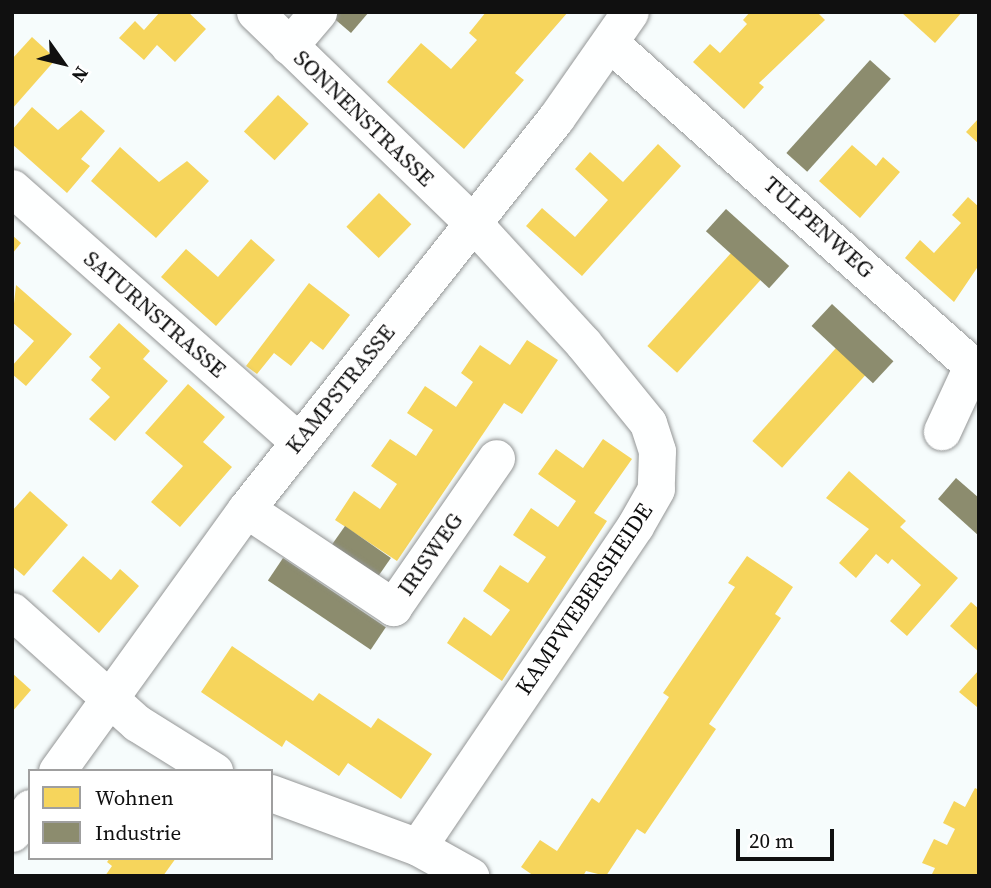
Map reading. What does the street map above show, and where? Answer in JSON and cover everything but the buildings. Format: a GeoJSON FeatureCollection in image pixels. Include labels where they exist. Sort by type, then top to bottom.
{"type":"FeatureCollection","features":[{"type":"Feature","properties":{"kind":"street","name":"SONNENSTRASSE"},"geometry":{"type":"LineString","coordinates":[[255,12],[473,223]]}},
{"type":"Feature","properties":{"kind":"street"},"geometry":{"type":"LineString","coordinates":[[289,46],[318,12]]}},
{"type":"Feature","properties":{"kind":"street","name":"KAMPSTRASSE"},"geometry":{"type":"LineString","coordinates":[[58,769],[246,509],[473,223],[610,43],[630,12]]}},
{"type":"Feature","properties":{"kind":"street","name":"TULPENWEG"},"geometry":{"type":"LineString","coordinates":[[610,43],[972,366],[942,430]]}},
{"type":"Feature","properties":{"kind":"street","name":"SATURNSTRASSE"},"geometry":{"type":"LineString","coordinates":[[12,188],[298,441]]}},
{"type":"Feature","properties":{"kind":"street","name":"KAMPWEBERSHEIDE"},"geometry":{"type":"LineString","coordinates":[[418,847],[656,489],[657,451],[648,423],[592,353],[473,223]]}},
{"type":"Feature","properties":{"kind":"street","name":"IRISWEG"},"geometry":{"type":"LineString","coordinates":[[246,509],[393,607],[496,458]]}},
{"type":"Feature","properties":{"kind":"street"},"geometry":{"type":"LineString","coordinates":[[12,611],[109,698],[173,749],[210,769]]}},
{"type":"Feature","properties":{"kind":"street"},"geometry":{"type":"LineString","coordinates":[[273,794],[418,847],[470,876]]}},
{"type":"Feature","properties":{"kind":"street"},"geometry":{"type":"LineString","coordinates":[[12,833],[28,811]]}}]}
